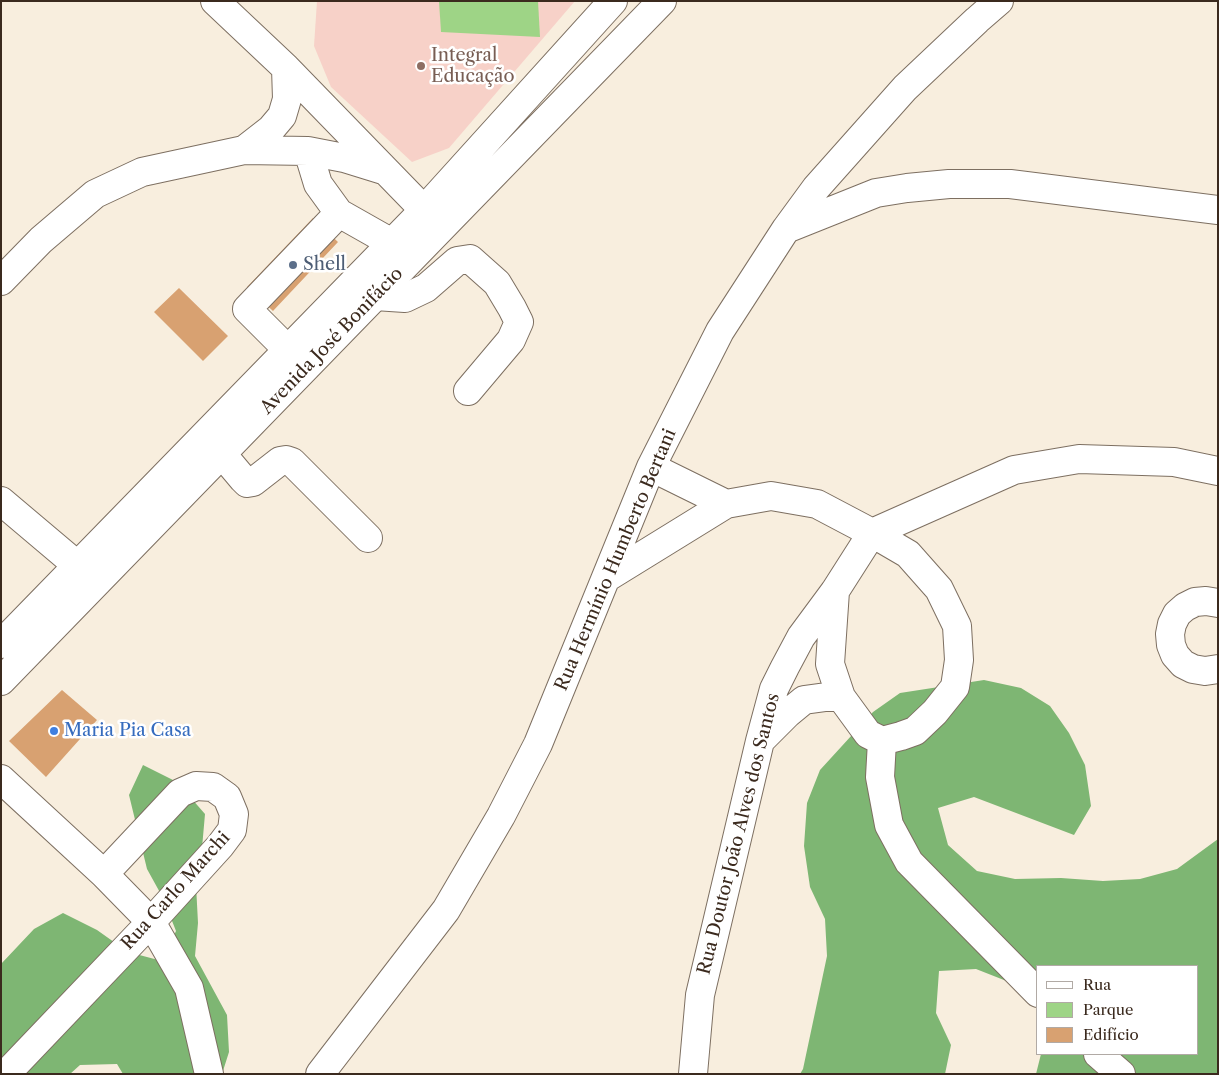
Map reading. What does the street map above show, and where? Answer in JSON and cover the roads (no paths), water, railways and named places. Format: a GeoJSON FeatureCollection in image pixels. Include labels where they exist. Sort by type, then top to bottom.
{"type":"FeatureCollection","features":[{"type":"Feature","properties":{"kind":"street"},"geometry":{"type":"LineString","coordinates":[[215,1],[286,68],[424,210]]}},
{"type":"Feature","properties":{"kind":"street","name":"Avenida José Bonifácio"},"geometry":{"type":"LineString","coordinates":[[1,644],[424,210],[613,1]]}},
{"type":"Feature","properties":{"kind":"street","name":"Avenida José Bonifácio"},"geometry":{"type":"LineString","coordinates":[[1,681],[662,1]]}},
{"type":"Feature","properties":{"kind":"street","name":"Rua Hermínio Humberto Bertani"},"geometry":{"type":"LineString","coordinates":[[320,1074],[446,910],[501,816],[538,744],[652,467],[720,331],[786,229],[816,188],[905,88],[977,20],[1000,1]]}},
{"type":"Feature","properties":{"kind":"street"},"geometry":{"type":"LineString","coordinates":[[244,150],[271,129],[282,116],[287,99],[286,68]]}},
{"type":"Feature","properties":{"kind":"street"},"geometry":{"type":"LineString","coordinates":[[1,282],[40,240],[95,194],[142,172],[244,150],[308,151],[344,158],[386,171]]}},
{"type":"Feature","properties":{"kind":"street"},"geometry":{"type":"LineString","coordinates":[[308,151],[318,184],[339,213],[392,243]]}},
{"type":"Feature","properties":{"kind":"street"},"geometry":{"type":"LineString","coordinates":[[786,229],[876,193],[949,184],[1010,184],[1218,210]]}},
{"type":"Feature","properties":{"kind":"street"},"geometry":{"type":"LineString","coordinates":[[288,350],[247,309],[339,213]]}},
{"type":"Feature","properties":{"kind":"street"},"geometry":{"type":"LineString","coordinates":[[375,296],[405,298],[426,288],[457,261],[470,259],[497,283],[519,322],[511,340],[468,391]]}},
{"type":"Feature","properties":{"kind":"street"},"geometry":{"type":"LineString","coordinates":[[222,454],[248,483],[253,482],[280,461],[292,462],[368,538]]}},
{"type":"Feature","properties":{"kind":"street"},"geometry":{"type":"LineString","coordinates":[[872,533],[1014,470],[1078,459],[1174,462],[1218,471]]}},
{"type":"Feature","properties":{"kind":"street"},"geometry":{"type":"LineString","coordinates":[[652,467],[726,504]]}},
{"type":"Feature","properties":{"kind":"street"},"geometry":{"type":"LineString","coordinates":[[606,578],[726,504],[771,496],[817,504],[908,554],[939,589],[957,626],[959,660],[956,687],[935,712],[915,731],[882,742],[868,734],[841,697],[830,664],[835,591]]}},
{"type":"Feature","properties":{"kind":"street"},"geometry":{"type":"LineString","coordinates":[[1,500],[78,566]]}},
{"type":"Feature","properties":{"kind":"street","name":"Rua Doutor João Alves dos Santos"},"geometry":{"type":"LineString","coordinates":[[693,1074],[700,995],[774,689],[801,637],[835,591],[872,533]]}},
{"type":"Feature","properties":{"kind":"street"},"geometry":{"type":"LineString","coordinates":[[1218,603],[1206,600],[1195,602],[1185,607],[1177,614],[1170,634],[1171,645],[1175,655],[1183,664],[1193,669],[1205,671],[1218,669]]}},
{"type":"Feature","properties":{"kind":"street"},"geometry":{"type":"LineString","coordinates":[[760,741],[804,700],[841,697]]}},
{"type":"Feature","properties":{"kind":"street"},"geometry":{"type":"LineString","coordinates":[[882,742],[880,778],[889,825],[909,862],[1036,991]]}},
{"type":"Feature","properties":{"kind":"street"},"geometry":{"type":"LineString","coordinates":[[1,779],[104,874],[151,922],[188,988],[210,1074]]}},
{"type":"Feature","properties":{"kind":"street","name":"Rua Carlo Marchi"},"geometry":{"type":"LineString","coordinates":[[6,1074],[151,922],[220,846],[232,830],[234,814],[227,797],[213,787],[196,786],[180,793],[104,874]]}},
{"type":"Feature","properties":{"kind":"street"},"geometry":{"type":"LineString","coordinates":[[1099,1055],[1121,1074]]}},
{"type":"Feature","properties":{"kind":"place","name":"Integral Educação"},"geometry":{"type":"Point","coordinates":[421,66]}},
{"type":"Feature","properties":{"kind":"place","name":"Shell"},"geometry":{"type":"Point","coordinates":[293,265]}},
{"type":"Feature","properties":{"kind":"place","name":"Maria Pia Casa"},"geometry":{"type":"Point","coordinates":[54,731]}}]}
